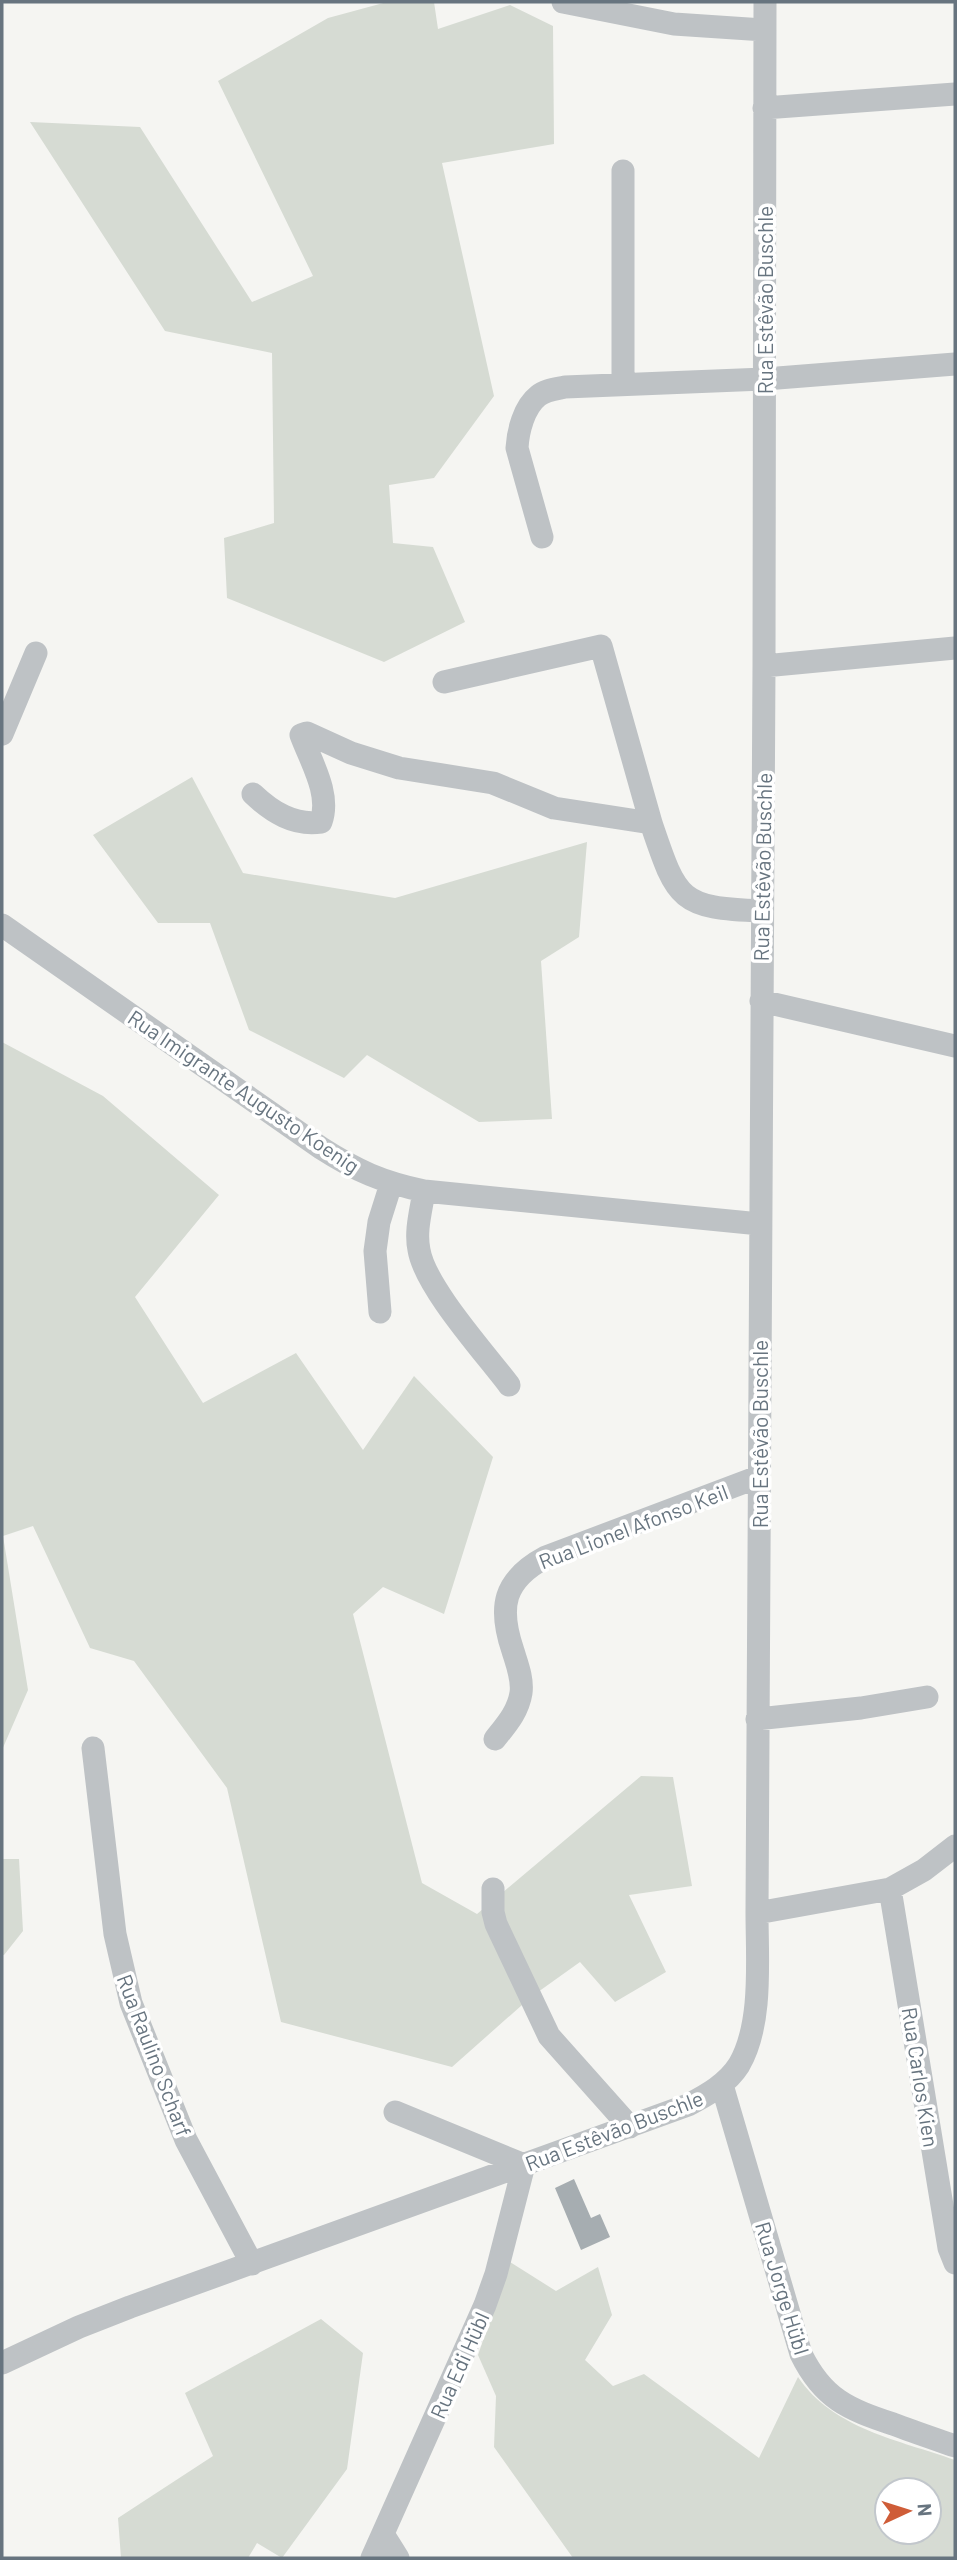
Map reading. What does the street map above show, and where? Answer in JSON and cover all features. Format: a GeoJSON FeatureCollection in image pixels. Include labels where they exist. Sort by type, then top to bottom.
{"type":"FeatureCollection","features":[{"type":"Feature","properties":{"kind":"street"},"geometry":{"type":"LineString","coordinates":[[563,2],[674,24],[765,30]]}},
{"type":"Feature","properties":{"kind":"street","name":"Rua Estêvão Buschle"},"geometry":{"type":"LineString","coordinates":[[2,2363],[117,2312],[688,2105],[722,2085],[739,2065],[749,2038],[757,1982],[765,2]]}},
{"type":"Feature","properties":{"kind":"street"},"geometry":{"type":"LineString","coordinates":[[764,108],[955,94]]}},
{"type":"Feature","properties":{"kind":"street"},"geometry":{"type":"LineString","coordinates":[[623,171],[623,384]]}},
{"type":"Feature","properties":{"kind":"street"},"geometry":{"type":"LineString","coordinates":[[542,537],[517,448],[517,435],[530,404],[539,394],[552,390],[623,384],[765,379],[955,364]]}},
{"type":"Feature","properties":{"kind":"street"},"geometry":{"type":"LineString","coordinates":[[444,682],[601,646],[651,823],[663,859],[679,889],[688,899],[718,909],[762,911]]}},
{"type":"Feature","properties":{"kind":"street"},"geometry":{"type":"LineString","coordinates":[[764,666],[955,648]]}},
{"type":"Feature","properties":{"kind":"street"},"geometry":{"type":"LineString","coordinates":[[2,734],[36,653]]}},
{"type":"Feature","properties":{"kind":"street"},"geometry":{"type":"LineString","coordinates":[[253,794],[279,814],[307,824],[321,822],[325,811],[324,797],[301,735],[304,733],[372,761],[493,783],[554,808],[651,823]]}},
{"type":"Feature","properties":{"kind":"street","name":"Rua Imigrante Augusto Koenig"},"geometry":{"type":"LineString","coordinates":[[2,925],[321,1148],[348,1165],[391,1184],[424,1191],[760,1224]]}},
{"type":"Feature","properties":{"kind":"street"},"geometry":{"type":"LineString","coordinates":[[761,1001],[955,1046]]}},
{"type":"Feature","properties":{"kind":"street"},"geometry":{"type":"LineString","coordinates":[[380,1312],[374,1251],[379,1222],[391,1184]]}},
{"type":"Feature","properties":{"kind":"street"},"geometry":{"type":"LineString","coordinates":[[424,1191],[418,1237],[423,1266],[439,1294],[509,1385]]}},
{"type":"Feature","properties":{"kind":"street","name":"Rua Lionel Afonso Keil"},"geometry":{"type":"LineString","coordinates":[[495,1739],[515,1713],[521,1692],[521,1678],[507,1633],[504,1613],[509,1590],[525,1571],[546,1557],[758,1477]]}},
{"type":"Feature","properties":{"kind":"street"},"geometry":{"type":"LineString","coordinates":[[757,1719],[846,1710],[928,1697]]}},
{"type":"Feature","properties":{"kind":"street","name":"Rua Raulino Scharf"},"geometry":{"type":"LineString","coordinates":[[93,1748],[115,1934],[131,2003],[186,2140],[252,2264]]}},
{"type":"Feature","properties":{"kind":"street"},"geometry":{"type":"LineString","coordinates":[[757,1913],[890,1889],[924,1870],[955,1846]]}},
{"type":"Feature","properties":{"kind":"street"},"geometry":{"type":"LineString","coordinates":[[493,1889],[496,1924],[549,2036],[629,2127]]}},
{"type":"Feature","properties":{"kind":"street","name":"Rua Carlos Kien"},"geometry":{"type":"LineString","coordinates":[[890,1889],[949,2248],[955,2263]]}},
{"type":"Feature","properties":{"kind":"street","name":"Rua Jorge Hübl"},"geometry":{"type":"LineString","coordinates":[[722,2085],[801,2354],[809,2370],[828,2393],[853,2410],[955,2446]]}},
{"type":"Feature","properties":{"kind":"street"},"geometry":{"type":"LineString","coordinates":[[395,2112],[524,2165]]}},
{"type":"Feature","properties":{"kind":"street","name":"Rua Edi Hübl"},"geometry":{"type":"LineString","coordinates":[[372,2558],[485,2305],[496,2274],[524,2165]]}},
{"type":"Feature","properties":{"kind":"street"},"geometry":{"type":"LineString","coordinates":[[383,2534],[398,2558]]}},
{"type":"Feature","properties":{"kind":"shaded area"},"geometry":{"type":"Polygon","coordinates":[[[387,2],[434,2],[438,29],[510,5],[553,26],[554,144],[442,163],[494,396],[434,478],[389,485],[393,543],[433,547],[465,622],[384,662],[227,598],[224,538],[274,523],[272,353],[165,331],[30,122],[140,127],[252,302],[313,276],[218,81],[328,18],[387,2]]]}},
{"type":"Feature","properties":{"kind":"shaded area"},"geometry":{"type":"Polygon","coordinates":[[[192,777],[243,873],[395,898],[587,842],[579,937],[541,961],[552,1119],[479,1122],[367,1055],[344,1078],[249,1030],[210,923],[158,923],[93,835],[192,777]]]}},
{"type":"Feature","properties":{"kind":"shaded area"},"geometry":{"type":"Polygon","coordinates":[[[2,1042],[103,1096],[219,1195],[135,1297],[203,1403],[296,1353],[363,1450],[414,1376],[493,1457],[444,1614],[383,1587],[353,1614],[422,1883],[477,1914],[641,1776],[673,1777],[692,1886],[629,1895],[666,1972],[615,2002],[580,1962],[531,1997],[452,2067],[281,2022],[227,1788],[134,1661],[90,1648],[33,1526],[3,1536],[28,1690],[2,1750],[2,1042]]]}},
{"type":"Feature","properties":{"kind":"shaded area"},"geometry":{"type":"Polygon","coordinates":[[[2,1852],[3,1859],[19,1859],[23,1931],[4,1955],[2,1955],[2,1852]]]}},
{"type":"Feature","properties":{"kind":"shaded area"},"geometry":{"type":"Polygon","coordinates":[[[510,2262],[556,2291],[598,2267],[612,2315],[585,2360],[613,2386],[644,2374],[759,2458],[798,2377],[812,2395],[848,2421],[890,2439],[955,2460],[955,2558],[573,2558],[494,2447],[496,2396],[478,2355],[510,2262]]]}},
{"type":"Feature","properties":{"kind":"shaded area"},"geometry":{"type":"Polygon","coordinates":[[[321,2319],[363,2353],[347,2469],[282,2558],[257,2543],[248,2558],[121,2558],[118,2518],[213,2456],[185,2393],[321,2319]]]}},
{"type":"Feature","properties":{"kind":"building"},"geometry":{"type":"Polygon","coordinates":[[[574,2179],[591,2218],[600,2214],[610,2237],[581,2250],[555,2188],[574,2179]]]}}]}
